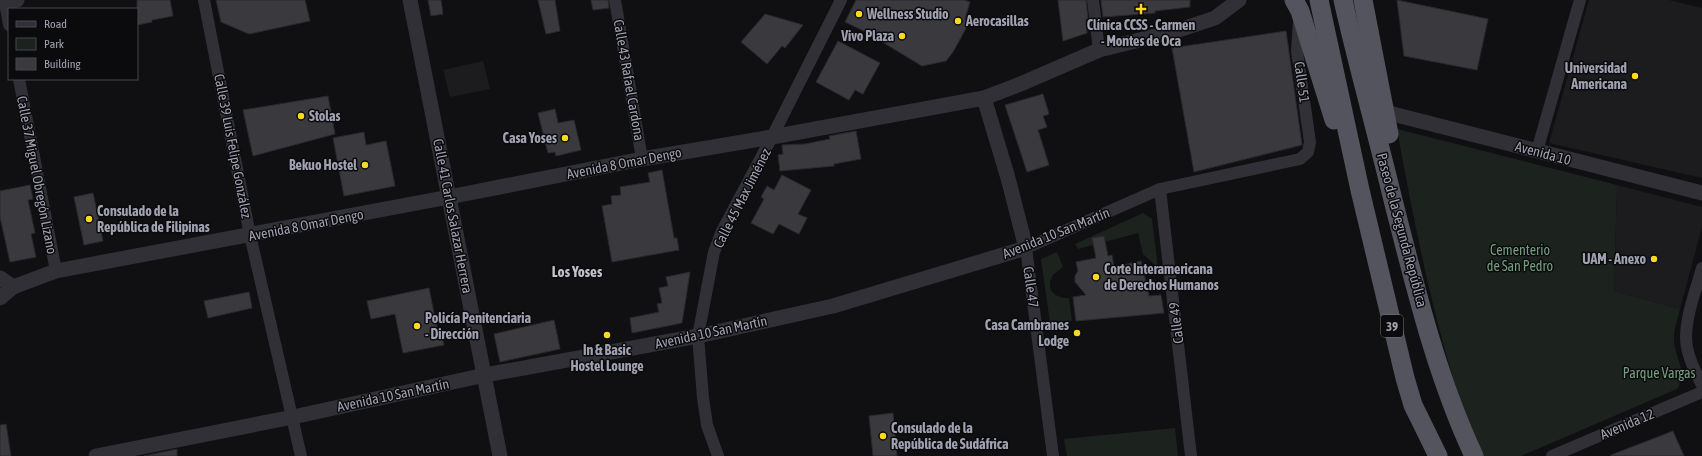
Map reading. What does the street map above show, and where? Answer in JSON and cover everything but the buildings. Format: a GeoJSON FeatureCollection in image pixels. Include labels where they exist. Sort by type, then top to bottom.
{"type":"FeatureCollection","features":[{"type":"Feature","properties":{"kind":"highway"},"geometry":{"type":"LineString","coordinates":[[1363,0],[1395,170],[1403,238]]}},
{"type":"Feature","properties":{"kind":"highway","name":"Paseo de la Segunda República"},"geometry":{"type":"LineString","coordinates":[[1343,1],[1403,238],[1438,364],[1459,425],[1474,456]]}},
{"type":"Feature","properties":{"kind":"highway","name":"Paseo de la Segunda República"},"geometry":{"type":"LineString","coordinates":[[1319,3],[1360,190],[1405,378],[1413,405],[1438,456]]}},
{"type":"Feature","properties":{"kind":"highway"},"geometry":{"type":"LineString","coordinates":[[1297,4],[1348,166],[1360,190]]}},
{"type":"Feature","properties":{"kind":"street","name":"Calle 39 Luis Felipe González"},"geometry":{"type":"LineString","coordinates":[[204,0],[250,235],[301,456]]}},
{"type":"Feature","properties":{"kind":"street","name":"Calle 41 Carlos Salazar Herrera"},"geometry":{"type":"LineString","coordinates":[[410,0],[500,456]]}},
{"type":"Feature","properties":{"kind":"street","name":"Calle 43 Rafael Cardona"},"geometry":{"type":"LineString","coordinates":[[615,0],[642,159]]}},
{"type":"Feature","properties":{"kind":"street","name":"Calle 45 Max Jiménez"},"geometry":{"type":"LineString","coordinates":[[718,456],[707,425],[703,398],[698,336],[714,252],[722,231],[772,138],[841,0]]}},
{"type":"Feature","properties":{"kind":"street"},"geometry":{"type":"LineString","coordinates":[[1093,0],[1099,50]]}},
{"type":"Feature","properties":{"kind":"street","name":"Avenida 8 Omar Dengo"},"geometry":{"type":"LineString","coordinates":[[0,298],[13,287],[56,271],[642,159],[772,138],[984,98],[1099,50],[1176,31],[1215,18],[1239,0]]}},
{"type":"Feature","properties":{"kind":"street"},"geometry":{"type":"LineString","coordinates":[[1537,151],[1580,0]]}},
{"type":"Feature","properties":{"kind":"street"},"geometry":{"type":"LineString","coordinates":[[7,1],[8,13]]}},
{"type":"Feature","properties":{"kind":"street","name":"Calle 51"},"geometry":{"type":"LineString","coordinates":[[1297,4],[1298,51],[1310,142],[1308,152]]}},
{"type":"Feature","properties":{"kind":"street","name":"Calle 37 Miguel Obregón Lizano"},"geometry":{"type":"LineString","coordinates":[[19,80],[56,271]]}},
{"type":"Feature","properties":{"kind":"street","name":"Calle 47"},"geometry":{"type":"LineString","coordinates":[[984,98],[1008,178],[1026,248],[1053,456]]}},
{"type":"Feature","properties":{"kind":"street","name":"Avenida 10"},"geometry":{"type":"LineString","coordinates":[[1385,112],[1702,193]]}},
{"type":"Feature","properties":{"kind":"street","name":"Avenida 10 San Martín"},"geometry":{"type":"LineString","coordinates":[[96,456],[134,452],[485,375],[698,336],[833,306],[1026,248],[1160,189],[1300,159],[1308,152]]}},
{"type":"Feature","properties":{"kind":"street","name":"Calle 49"},"geometry":{"type":"LineString","coordinates":[[1160,189],[1191,456]]}},
{"type":"Feature","properties":{"kind":"street"},"geometry":{"type":"LineString","coordinates":[[1702,268],[1688,321],[1686,339],[1702,385]]}},
{"type":"Feature","properties":{"kind":"street"},"geometry":{"type":"LineString","coordinates":[[0,278],[13,287]]}},
{"type":"Feature","properties":{"kind":"street","name":"Avenida 12"},"geometry":{"type":"LineString","coordinates":[[1552,456],[1702,392]]}},
{"type":"Feature","properties":{"kind":"shaded area","name":"Universidad Americana"},"geometry":{"type":"Polygon","coordinates":[[[1589,0],[1669,0],[1702,8],[1702,178],[1549,143],[1589,0]]]}},
{"type":"Feature","properties":{"kind":"shaded area"},"geometry":{"type":"Polygon","coordinates":[[[483,61],[490,89],[450,97],[443,70],[483,61]]]}},
{"type":"Feature","properties":{"kind":"shaded area","name":"UAM - Anexo"},"geometry":{"type":"Polygon","coordinates":[[[1617,185],[1702,207],[1702,227],[1680,309],[1614,291],[1617,185]]]}},
{"type":"Feature","properties":{"kind":"green space","name":"Cementerio de San Pedro"},"geometry":{"type":"Polygon","coordinates":[[[1397,129],[1617,185],[1614,291],[1680,309],[1674,337],[1674,344],[1681,369],[1680,382],[1677,389],[1521,456],[1480,456],[1465,416],[1441,335],[1421,253],[1397,129]]]}},
{"type":"Feature","properties":{"kind":"green space"},"geometry":{"type":"Polygon","coordinates":[[[1143,213],[1152,219],[1158,268],[1143,254],[1138,233],[1078,249],[1075,244],[1143,213]]]}},
{"type":"Feature","properties":{"kind":"green space"},"geometry":{"type":"Polygon","coordinates":[[[1057,252],[1063,267],[1052,277],[1050,288],[1057,296],[1069,298],[1072,321],[1050,323],[1041,259],[1057,252]]]}},
{"type":"Feature","properties":{"kind":"green space"},"geometry":{"type":"Polygon","coordinates":[[[1175,428],[1178,456],[1067,456],[1064,439],[1175,428]]]}},
{"type":"Feature","properties":{"kind":"place","name":"Clínica CCSS - Carmen - Montes de Oca"},"geometry":{"type":"Point","coordinates":[1141,9]}},
{"type":"Feature","properties":{"kind":"place","name":"Wellness Studio"},"geometry":{"type":"Point","coordinates":[859,14]}},
{"type":"Feature","properties":{"kind":"place","name":"Aerocasillas"},"geometry":{"type":"Point","coordinates":[958,21]}},
{"type":"Feature","properties":{"kind":"place","name":"Vivo Plaza"},"geometry":{"type":"Point","coordinates":[902,36]}},
{"type":"Feature","properties":{"kind":"place","name":"Universidad Americana"},"geometry":{"type":"Point","coordinates":[1635,76]}},
{"type":"Feature","properties":{"kind":"place","name":"Stolas"},"geometry":{"type":"Point","coordinates":[301,116]}},
{"type":"Feature","properties":{"kind":"place","name":"Casa Yoses"},"geometry":{"type":"Point","coordinates":[565,138]}},
{"type":"Feature","properties":{"kind":"place","name":"Bekuo Hostel"},"geometry":{"type":"Point","coordinates":[365,165]}},
{"type":"Feature","properties":{"kind":"place","name":"Consulado de la República de Filipinas"},"geometry":{"type":"Point","coordinates":[89,219]}},
{"type":"Feature","properties":{"kind":"place","name":"UAM - Anexo"},"geometry":{"type":"Point","coordinates":[1654,259]}},
{"type":"Feature","properties":{"kind":"place","name":"Corte Interamericana de Derechos Humanos"},"geometry":{"type":"Point","coordinates":[1096,277]}},
{"type":"Feature","properties":{"kind":"place","name":"Policía Penitenciaria - Dirección"},"geometry":{"type":"Point","coordinates":[417,326]}},
{"type":"Feature","properties":{"kind":"place","name":"Casa Cambranes Lodge"},"geometry":{"type":"Point","coordinates":[1077,333]}},
{"type":"Feature","properties":{"kind":"place","name":"In & Basic Hostel Lounge"},"geometry":{"type":"Point","coordinates":[607,335]}},
{"type":"Feature","properties":{"kind":"place","name":"Consulado de la República de Sudáfrica"},"geometry":{"type":"Point","coordinates":[883,436]}},
{"type":"Feature","properties":{"kind":"district","name":"Los Yoses"},"geometry":{"type":"Point","coordinates":[577,271]}},
{"type":"Feature","properties":{"kind":"park label","name":"Parque Vargas"},"geometry":{"type":"Point","coordinates":[1659,373]}}]}
